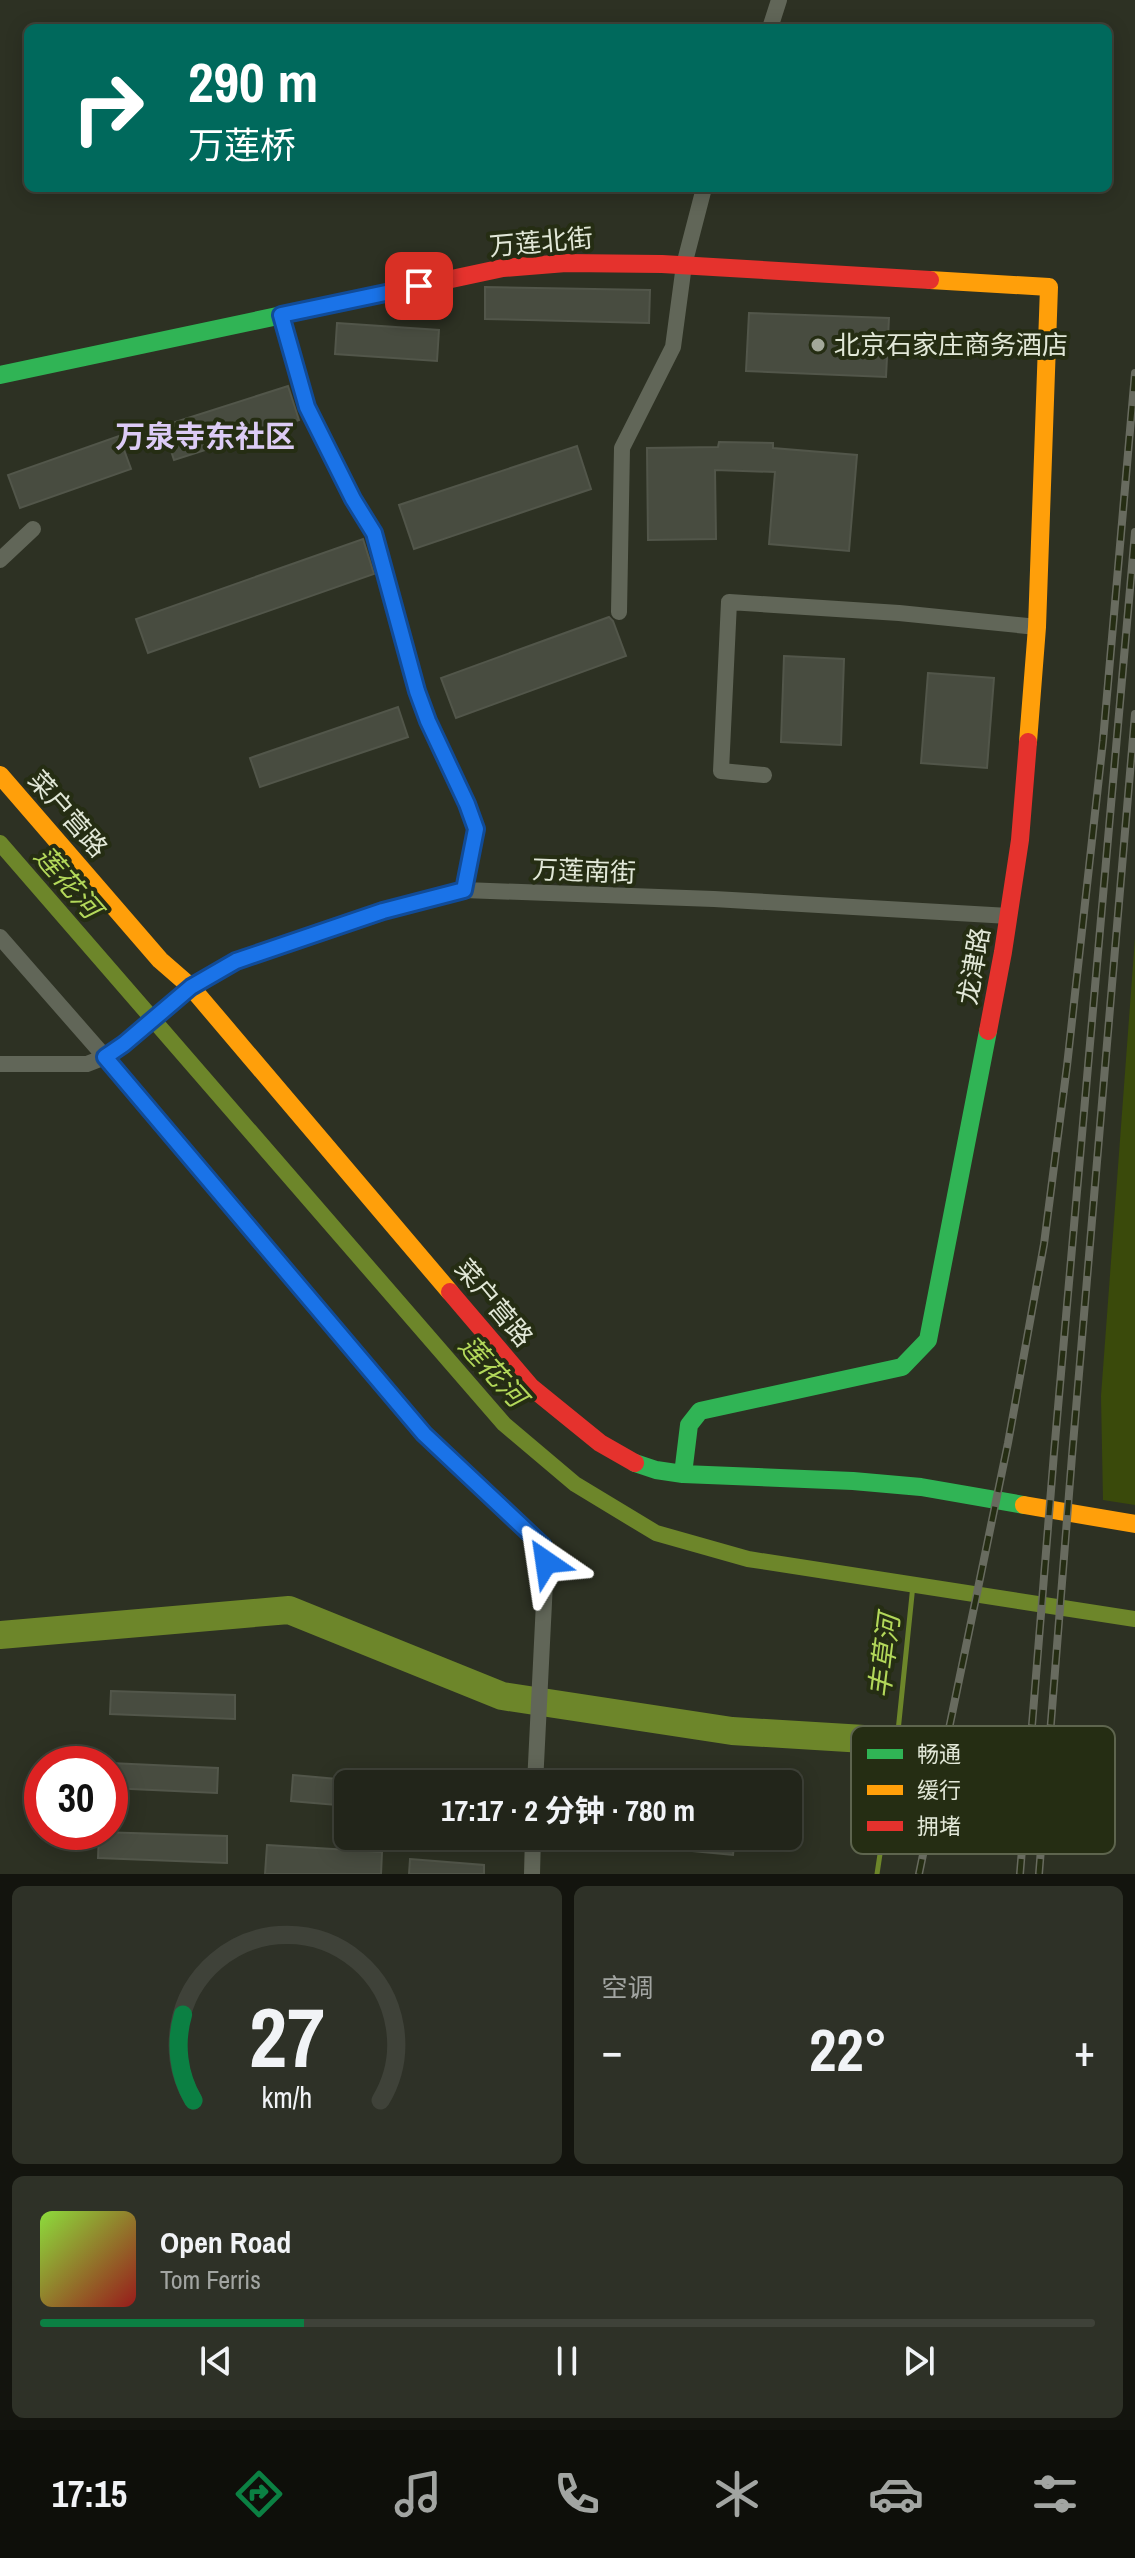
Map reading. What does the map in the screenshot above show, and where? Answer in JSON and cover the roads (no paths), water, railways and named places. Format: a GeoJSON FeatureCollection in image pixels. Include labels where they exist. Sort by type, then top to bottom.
{"type":"FeatureCollection","features":[{"type":"Feature","properties":{"kind":"street"},"geometry":{"type":"LineString","coordinates":[[771,24],[779,0]]}},
{"type":"Feature","properties":{"kind":"street"},"geometry":{"type":"LineString","coordinates":[[619,612],[622,448],[673,347],[684,265],[703,192]]}},
{"type":"Feature","properties":{"kind":"street","name":"万莲北街"},"geometry":{"type":"LineString","coordinates":[[0,375],[503,268],[568,261],[1049,287]]}},
{"type":"Feature","properties":{"kind":"street","name":"龙津路"},"geometry":{"type":"LineString","coordinates":[[683,1474],[689,1425],[700,1411],[902,1367],[928,1340],[1009,916],[1020,840],[1037,627],[1049,287]]}},
{"type":"Feature","properties":{"kind":"street"},"geometry":{"type":"LineString","coordinates":[[281,315],[307,407],[353,499],[374,533],[417,691],[476,829],[464,890]]}},
{"type":"Feature","properties":{"kind":"street"},"geometry":{"type":"LineString","coordinates":[[0,560],[33,529]]}},
{"type":"Feature","properties":{"kind":"street"},"geometry":{"type":"LineString","coordinates":[[764,775],[721,771],[729,602],[899,613],[1037,627]]}},
{"type":"Feature","properties":{"kind":"street","name":"菜户营路"},"geometry":{"type":"LineString","coordinates":[[0,775],[185,993],[531,1387],[578,1426],[624,1457],[656,1470],[683,1474],[921,1487],[1135,1524]]}},
{"type":"Feature","properties":{"kind":"street","name":"万莲南街"},"geometry":{"type":"LineString","coordinates":[[105,1057],[185,993],[236,961],[383,911],[464,890],[714,899],[1009,916]]}},
{"type":"Feature","properties":{"kind":"street"},"geometry":{"type":"LineString","coordinates":[[0,937],[424,1434],[543,1546],[546,1562],[543,1665],[536,1770]]}},
{"type":"Feature","properties":{"kind":"street"},"geometry":{"type":"LineString","coordinates":[[0,1064],[87,1064],[105,1057]]}},
{"type":"Feature","properties":{"kind":"street"},"geometry":{"type":"LineString","coordinates":[[532,1874],[533,1850]]}},
{"type":"Feature","properties":{"kind":"waterway","name":"莲花河"},"geometry":{"type":"LineString","coordinates":[[0,843],[504,1424],[575,1484],[656,1533],[748,1559],[1135,1619]]}},
{"type":"Feature","properties":{"kind":"waterway","name":"丰草河"},"geometry":{"type":"LineString","coordinates":[[899,1726],[913,1585]]}},
{"type":"Feature","properties":{"kind":"waterway"},"geometry":{"type":"LineString","coordinates":[[0,1635],[289,1610],[502,1696],[732,1731],[851,1738]]}},
{"type":"Feature","properties":{"kind":"waterway","name":"丰草河"},"geometry":{"type":"LineString","coordinates":[[877,1874],[880,1854]]}},
{"type":"Feature","properties":{"kind":"railway"},"geometry":{"type":"LineString","coordinates":[[950,1726],[1008,1443],[1044,1244],[1103,741],[1135,373]]}},
{"type":"Feature","properties":{"kind":"railway"},"geometry":{"type":"LineString","coordinates":[[1032,1726],[1135,532]]}},
{"type":"Feature","properties":{"kind":"railway"},"geometry":{"type":"LineString","coordinates":[[1051,1726],[1135,714]]}},
{"type":"Feature","properties":{"kind":"railway"},"geometry":{"type":"LineString","coordinates":[[919,1874],[923,1854]]}},
{"type":"Feature","properties":{"kind":"railway"},"geometry":{"type":"LineString","coordinates":[[1020,1874],[1022,1854]]}},
{"type":"Feature","properties":{"kind":"railway"},"geometry":{"type":"LineString","coordinates":[[1039,1874],[1041,1854]]}},
{"type":"Feature","properties":{"kind":"place","name":"北京石家庄商务酒店"},"geometry":{"type":"Point","coordinates":[818,345]}},
{"type":"Feature","properties":{"kind":"district","name":"万泉寺东社区"},"geometry":{"type":"Point","coordinates":[205,437]}}]}
